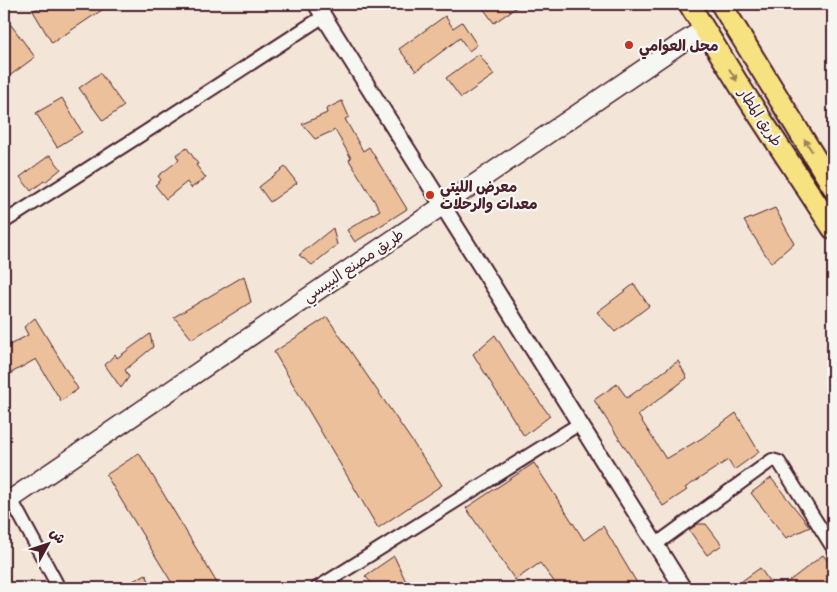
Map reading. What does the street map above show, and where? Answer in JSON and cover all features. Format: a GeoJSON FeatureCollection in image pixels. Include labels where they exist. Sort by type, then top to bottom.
{"type":"FeatureCollection","features":[{"type":"Feature","properties":{"kind":"highway","name":"طريق المطار"},"geometry":{"type":"LineString","coordinates":[[690,4],[704,29],[833,230]]}},
{"type":"Feature","properties":{"kind":"highway","name":"طريق المطار"},"geometry":{"type":"LineString","coordinates":[[721,4],[833,187]]}},
{"type":"Feature","properties":{"kind":"main road","name":"طريق مصنع البيبسي"},"geometry":{"type":"LineString","coordinates":[[8,502],[442,204],[704,29]]}},
{"type":"Feature","properties":{"kind":"street"},"geometry":{"type":"LineString","coordinates":[[4,222],[144,134],[320,10],[683,588]]}},
{"type":"Feature","properties":{"kind":"street"},"geometry":{"type":"LineString","coordinates":[[317,588],[579,424]]}},
{"type":"Feature","properties":{"kind":"street"},"geometry":{"type":"LineString","coordinates":[[655,545],[772,460],[778,462],[833,548]]}},
{"type":"Feature","properties":{"kind":"street"},"geometry":{"type":"LineString","coordinates":[[8,502],[59,588]]}},
{"type":"Feature","properties":{"kind":"building"},"geometry":{"type":"Polygon","coordinates":[[[45,4],[111,4],[52,43],[33,11],[45,4]]]}},
{"type":"Feature","properties":{"kind":"building"},"geometry":{"type":"Polygon","coordinates":[[[480,4],[521,4],[494,23],[480,4]]]}},
{"type":"Feature","properties":{"kind":"building"},"geometry":{"type":"Polygon","coordinates":[[[445,16],[453,28],[462,22],[477,45],[469,51],[460,38],[416,71],[399,49],[445,16]]]}},
{"type":"Feature","properties":{"kind":"building"},"geometry":{"type":"Polygon","coordinates":[[[11,25],[35,57],[4,80],[4,30],[11,25]]]}},
{"type":"Feature","properties":{"kind":"building"},"geometry":{"type":"Polygon","coordinates":[[[479,54],[494,75],[461,98],[446,78],[479,54]]]}},
{"type":"Feature","properties":{"kind":"building"},"geometry":{"type":"Polygon","coordinates":[[[100,73],[124,106],[103,121],[79,88],[100,73]]]}},
{"type":"Feature","properties":{"kind":"building"},"geometry":{"type":"Polygon","coordinates":[[[62,98],[82,132],[57,147],[36,113],[62,98]]]}},
{"type":"Feature","properties":{"kind":"building"},"geometry":{"type":"Polygon","coordinates":[[[342,101],[349,117],[345,119],[363,151],[369,147],[407,209],[355,242],[347,230],[380,210],[349,160],[351,158],[335,130],[315,139],[302,124],[327,113],[326,109],[342,101]]]}},
{"type":"Feature","properties":{"kind":"building"},"geometry":{"type":"Polygon","coordinates":[[[187,148],[206,178],[191,188],[187,182],[166,199],[155,185],[161,180],[158,176],[179,160],[176,155],[187,148]]]}},
{"type":"Feature","properties":{"kind":"building"},"geometry":{"type":"Polygon","coordinates":[[[50,155],[61,169],[31,191],[20,177],[50,155]]]}},
{"type":"Feature","properties":{"kind":"building"},"geometry":{"type":"Polygon","coordinates":[[[285,167],[297,183],[270,202],[259,187],[285,167]]]}},
{"type":"Feature","properties":{"kind":"building"},"geometry":{"type":"Polygon","coordinates":[[[775,208],[794,243],[771,263],[744,221],[775,208]]]}},
{"type":"Feature","properties":{"kind":"building"},"geometry":{"type":"Polygon","coordinates":[[[333,228],[337,245],[312,265],[299,255],[333,228]]]}},
{"type":"Feature","properties":{"kind":"building"},"geometry":{"type":"Polygon","coordinates":[[[244,276],[251,302],[192,339],[174,317],[244,276]]]}},
{"type":"Feature","properties":{"kind":"building"},"geometry":{"type":"Polygon","coordinates":[[[634,284],[649,306],[615,332],[597,312],[634,284]]]}},
{"type":"Feature","properties":{"kind":"building"},"geometry":{"type":"Polygon","coordinates":[[[327,317],[442,485],[378,528],[274,352],[327,317]]]}},
{"type":"Feature","properties":{"kind":"building"},"geometry":{"type":"Polygon","coordinates":[[[35,318],[78,389],[61,401],[36,359],[4,377],[4,348],[28,335],[24,327],[35,318]]]}},
{"type":"Feature","properties":{"kind":"building"},"geometry":{"type":"Polygon","coordinates":[[[150,334],[153,347],[125,370],[129,377],[121,388],[105,365],[115,354],[117,358],[150,334]]]}},
{"type":"Feature","properties":{"kind":"building"},"geometry":{"type":"Polygon","coordinates":[[[495,335],[520,376],[550,416],[524,436],[473,354],[495,335]]]}},
{"type":"Feature","properties":{"kind":"building"},"geometry":{"type":"Polygon","coordinates":[[[678,361],[687,378],[638,415],[666,459],[702,438],[736,413],[759,452],[734,470],[728,460],[685,488],[687,490],[663,506],[594,400],[617,384],[627,398],[678,361]]]}},
{"type":"Feature","properties":{"kind":"building"},"geometry":{"type":"Polygon","coordinates":[[[139,453],[220,588],[175,588],[106,475],[139,453]]]}},
{"type":"Feature","properties":{"kind":"building"},"geometry":{"type":"Polygon","coordinates":[[[534,463],[584,540],[603,526],[640,588],[559,588],[540,563],[515,580],[466,508],[534,463]]]}},
{"type":"Feature","properties":{"kind":"building"},"geometry":{"type":"Polygon","coordinates":[[[771,478],[810,527],[786,538],[751,493],[771,478]]]}},
{"type":"Feature","properties":{"kind":"building"},"geometry":{"type":"Polygon","coordinates":[[[698,524],[706,524],[722,545],[707,555],[689,530],[698,524]]]}},
{"type":"Feature","properties":{"kind":"building"},"geometry":{"type":"Polygon","coordinates":[[[823,555],[833,568],[833,583],[826,588],[780,588],[823,555]]]}},
{"type":"Feature","properties":{"kind":"building"},"geometry":{"type":"Polygon","coordinates":[[[394,556],[409,588],[376,588],[365,576],[394,556]]]}},
{"type":"Feature","properties":{"kind":"building"},"geometry":{"type":"Polygon","coordinates":[[[760,568],[769,581],[759,588],[746,588],[742,581],[760,568]]]}},
{"type":"Feature","properties":{"kind":"building"},"geometry":{"type":"Polygon","coordinates":[[[146,574],[152,588],[120,588],[146,574]]]}},
{"type":"Feature","properties":{"kind":"place","name":"محل العوامي"},"geometry":{"type":"Point","coordinates":[629,45]}},
{"type":"Feature","properties":{"kind":"place","name":"معرض الليتي معدات والرحلات"},"geometry":{"type":"Point","coordinates":[430,195]}}]}
